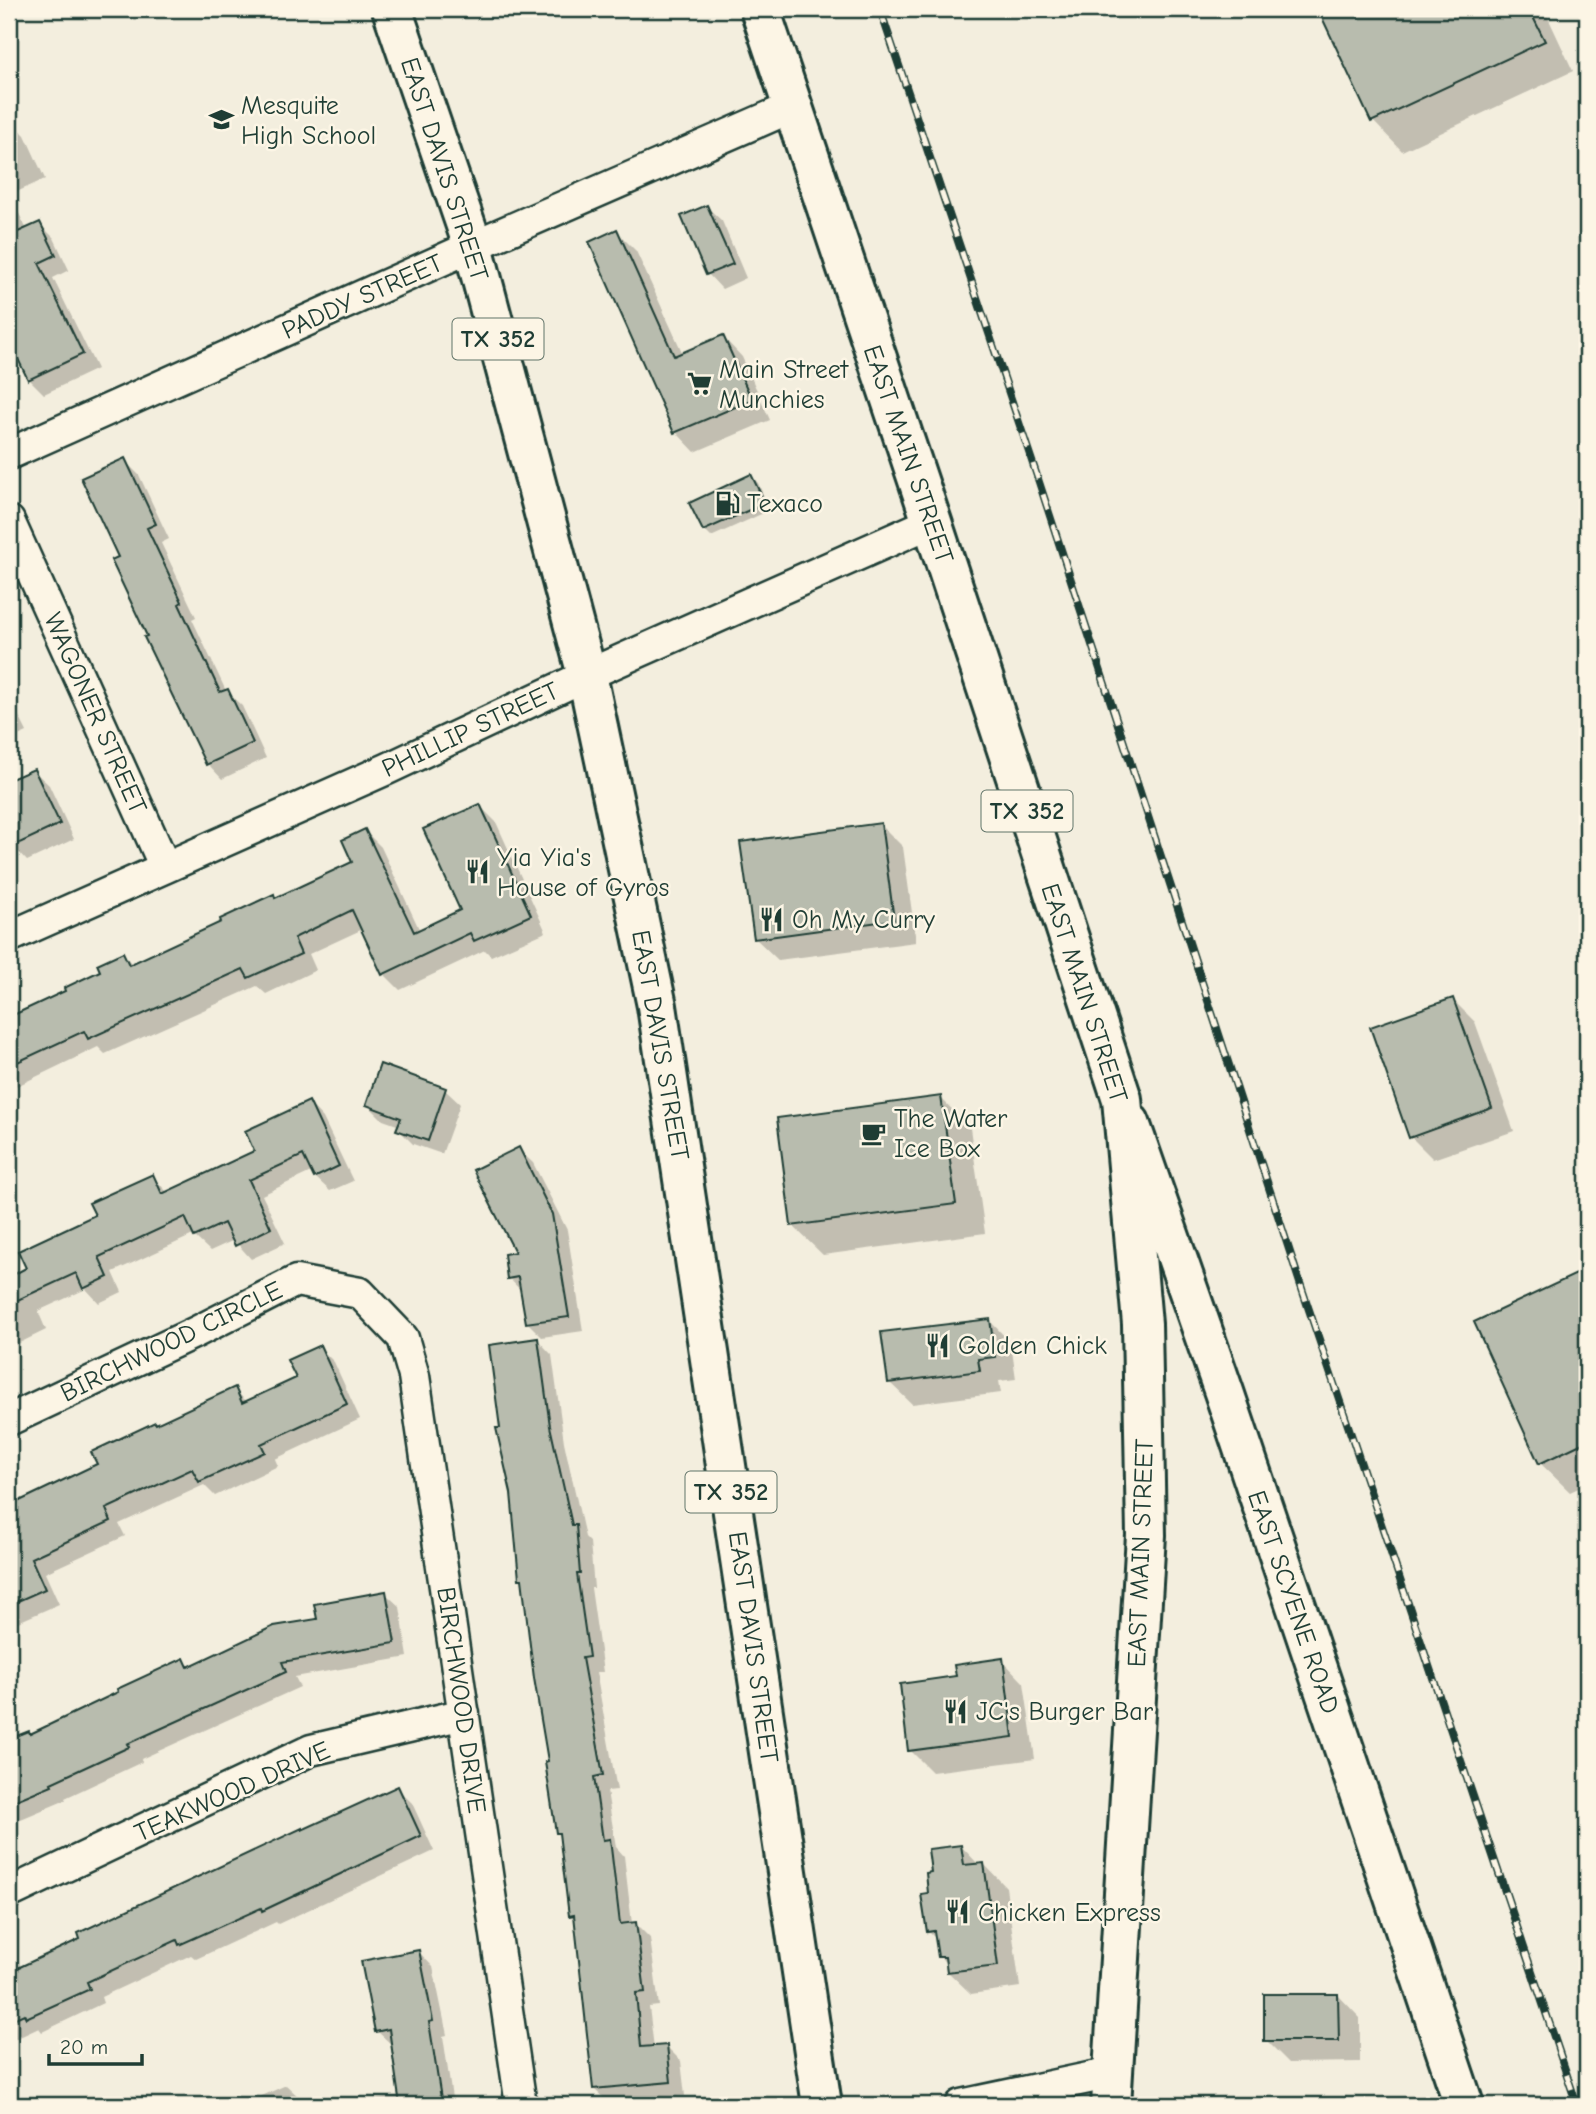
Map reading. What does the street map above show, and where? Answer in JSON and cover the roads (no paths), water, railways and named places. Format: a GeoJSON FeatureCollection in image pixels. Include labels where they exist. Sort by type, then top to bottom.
{"type":"FeatureCollection","features":[{"type":"Feature","properties":{"kind":"main road","name":"EAST DAVIS STREET"},"geometry":{"type":"LineString","coordinates":[[392,9],[473,246],[587,675],[657,1006],[822,2105]]}},
{"type":"Feature","properties":{"kind":"main road","name":"EAST MAIN STREET"},"geometry":{"type":"LineString","coordinates":[[760,9],[1122,1099],[1142,1324],[1146,1535],[1112,2089]]}},
{"type":"Feature","properties":{"kind":"main road","name":"EAST SCYENE ROAD"},"geometry":{"type":"LineString","coordinates":[[1122,1099],[1464,2105]]}},
{"type":"Feature","properties":{"kind":"street","name":"PADDY STREET"},"geometry":{"type":"LineString","coordinates":[[9,454],[473,246],[792,107]]}},
{"type":"Feature","properties":{"kind":"street","name":"WAGONER STREET"},"geometry":{"type":"LineString","coordinates":[[9,521],[165,867]]}},
{"type":"Feature","properties":{"kind":"street","name":"PHILLIP STREET"},"geometry":{"type":"LineString","coordinates":[[9,937],[932,522]]}},
{"type":"Feature","properties":{"kind":"street","name":"BIRCHWOOD CIRCLE"},"geometry":{"type":"LineString","coordinates":[[9,1420],[196,1332],[296,1281],[360,1293],[373,1307]]}},
{"type":"Feature","properties":{"kind":"street","name":"BIRCHWOOD DRIVE"},"geometry":{"type":"LineString","coordinates":[[373,1307],[403,1338],[414,1376],[521,2105]]}},
{"type":"Feature","properties":{"kind":"street","name":"TEAKWOOD DRIVE"},"geometry":{"type":"LineString","coordinates":[[9,1893],[312,1750],[464,1714]]}},
{"type":"Feature","properties":{"kind":"street"},"geometry":{"type":"LineString","coordinates":[[961,2105],[1112,2089]]}},
{"type":"Feature","properties":{"kind":"railway"},"geometry":{"type":"LineString","coordinates":[[880,9],[1039,482],[1300,1283],[1577,2105]]}},
{"type":"Feature","properties":{"kind":"place","name":"Mesquite High School"},"geometry":{"type":"Point","coordinates":[221,120]}},
{"type":"Feature","properties":{"kind":"place","name":"Main Street Munchies"},"geometry":{"type":"Point","coordinates":[699,384]}},
{"type":"Feature","properties":{"kind":"place","name":"Texaco"},"geometry":{"type":"Point","coordinates":[727,503]}},
{"type":"Feature","properties":{"kind":"place","name":"Yia Yia's House of Gyros"},"geometry":{"type":"Point","coordinates":[477,872]}},
{"type":"Feature","properties":{"kind":"place","name":"Oh My Curry"},"geometry":{"type":"Point","coordinates":[772,919]}},
{"type":"Feature","properties":{"kind":"place","name":"The Water Ice Box"},"geometry":{"type":"Point","coordinates":[874,1133]}},
{"type":"Feature","properties":{"kind":"place","name":"Golden Chick"},"geometry":{"type":"Point","coordinates":[938,1345]}},
{"type":"Feature","properties":{"kind":"place","name":"JC's Burger Bar"},"geometry":{"type":"Point","coordinates":[956,1711]}},
{"type":"Feature","properties":{"kind":"place","name":"Chicken Express"},"geometry":{"type":"Point","coordinates":[958,1912]}}]}
